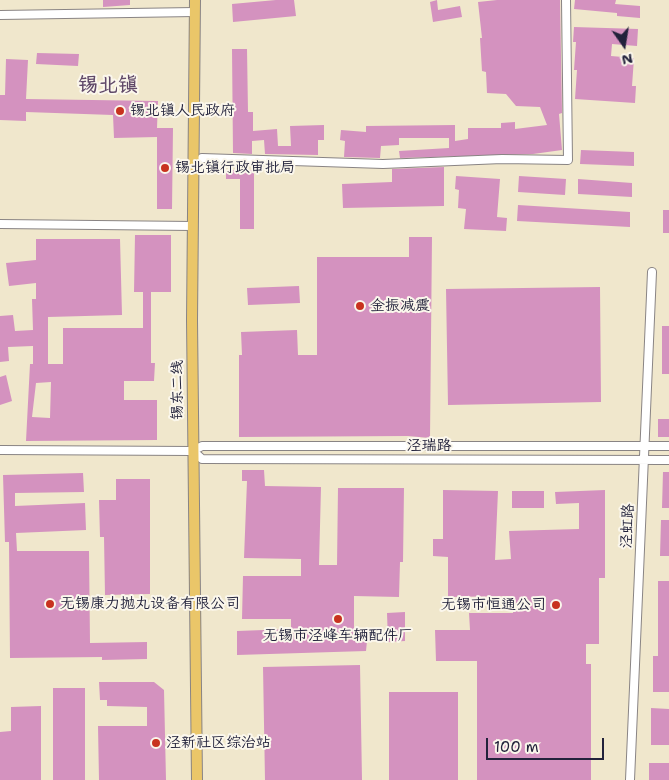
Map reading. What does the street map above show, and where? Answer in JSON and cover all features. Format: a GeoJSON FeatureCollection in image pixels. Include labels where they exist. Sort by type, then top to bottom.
{"type":"FeatureCollection","features":[{"type":"Feature","properties":{"kind":"main road","name":"锡东二线"},"geometry":{"type":"LineString","coordinates":[[195,0],[193,451],[197,780]]}},
{"type":"Feature","properties":{"kind":"street"},"geometry":{"type":"LineString","coordinates":[[202,158],[383,164],[502,159],[568,160],[566,0]]}},
{"type":"Feature","properties":{"kind":"street"},"geometry":{"type":"LineString","coordinates":[[0,15],[195,12]]}},
{"type":"Feature","properties":{"kind":"street"},"geometry":{"type":"LineString","coordinates":[[0,224],[193,226]]}},
{"type":"Feature","properties":{"kind":"street","name":"泾虹路"},"geometry":{"type":"LineString","coordinates":[[630,780],[652,272]]}},
{"type":"Feature","properties":{"kind":"street","name":"泾瑞路"},"geometry":{"type":"LineString","coordinates":[[0,450],[193,451],[202,446],[669,446]]}},
{"type":"Feature","properties":{"kind":"street","name":"泾瑞路"},"geometry":{"type":"LineString","coordinates":[[193,451],[202,459],[669,460]]}},
{"type":"Feature","properties":{"kind":"building"},"geometry":{"type":"Polygon","coordinates":[[[103,0],[130,0],[130,5],[103,7],[103,0]]]}},
{"type":"Feature","properties":{"kind":"building"},"geometry":{"type":"Polygon","coordinates":[[[294,0],[296,16],[233,22],[232,4],[294,0]]]}},
{"type":"Feature","properties":{"kind":"building"},"geometry":{"type":"Polygon","coordinates":[[[437,0],[438,10],[460,6],[462,17],[433,22],[430,2],[437,0]]]}},
{"type":"Feature","properties":{"kind":"building"},"geometry":{"type":"Polygon","coordinates":[[[497,0],[560,0],[562,113],[559,114],[562,150],[533,154],[400,158],[399,151],[449,148],[449,138],[399,138],[399,145],[381,146],[380,158],[344,157],[345,141],[340,140],[341,130],[366,132],[366,126],[455,125],[455,141],[468,139],[468,128],[501,128],[501,123],[515,122],[515,129],[547,125],[540,107],[516,106],[506,94],[487,93],[486,72],[482,71],[480,38],[482,38],[478,2],[497,0]]]}},
{"type":"Feature","properties":{"kind":"building"},"geometry":{"type":"Polygon","coordinates":[[[575,0],[616,0],[615,4],[640,6],[640,18],[617,16],[617,13],[574,9],[575,0]]]}},
{"type":"Feature","properties":{"kind":"building"},"geometry":{"type":"Polygon","coordinates":[[[574,27],[638,29],[637,46],[612,44],[611,56],[634,58],[632,86],[636,86],[635,103],[575,99],[577,70],[574,70],[576,42],[573,42],[574,27]]]}},
{"type":"Feature","properties":{"kind":"building"},"geometry":{"type":"Polygon","coordinates":[[[232,49],[247,49],[248,112],[253,112],[253,131],[277,129],[278,146],[291,146],[290,126],[324,125],[324,140],[318,140],[318,155],[265,154],[264,140],[252,141],[252,154],[233,153],[232,49]]]}},
{"type":"Feature","properties":{"kind":"building"},"geometry":{"type":"Polygon","coordinates":[[[37,53],[79,54],[78,66],[36,64],[37,53]]]}},
{"type":"Feature","properties":{"kind":"building"},"geometry":{"type":"Polygon","coordinates":[[[6,59],[28,60],[26,99],[158,101],[157,128],[173,128],[172,209],[157,209],[157,137],[114,138],[113,115],[26,112],[26,121],[0,120],[0,95],[5,95],[6,59]]]}},
{"type":"Feature","properties":{"kind":"building"},"geometry":{"type":"Polygon","coordinates":[[[581,150],[634,152],[634,166],[580,164],[581,150]]]}},
{"type":"Feature","properties":{"kind":"building"},"geometry":{"type":"Polygon","coordinates":[[[444,167],[444,206],[343,208],[342,184],[392,182],[392,169],[444,167]]]}},
{"type":"Feature","properties":{"kind":"building"},"geometry":{"type":"Polygon","coordinates":[[[226,170],[254,170],[254,229],[240,229],[240,179],[226,179],[226,170]]]}},
{"type":"Feature","properties":{"kind":"building"},"geometry":{"type":"Polygon","coordinates":[[[456,176],[500,179],[497,217],[507,218],[506,231],[464,229],[466,209],[458,208],[459,190],[455,189],[456,176]]]}},
{"type":"Feature","properties":{"kind":"building"},"geometry":{"type":"Polygon","coordinates":[[[519,176],[566,179],[565,195],[518,192],[519,176]]]}},
{"type":"Feature","properties":{"kind":"building"},"geometry":{"type":"Polygon","coordinates":[[[578,179],[632,183],[632,197],[578,194],[578,179]]]}},
{"type":"Feature","properties":{"kind":"building"},"geometry":{"type":"Polygon","coordinates":[[[518,205],[630,212],[630,227],[517,221],[518,205]]]}},
{"type":"Feature","properties":{"kind":"building"},"geometry":{"type":"Polygon","coordinates":[[[663,210],[669,210],[669,233],[663,233],[663,210]]]}},
{"type":"Feature","properties":{"kind":"building"},"geometry":{"type":"Polygon","coordinates":[[[135,235],[171,235],[171,292],[151,292],[151,363],[155,363],[154,381],[124,381],[124,400],[157,400],[157,440],[26,441],[30,364],[33,364],[33,346],[8,347],[9,361],[0,362],[0,316],[13,315],[15,331],[33,330],[32,299],[36,299],[36,283],[9,286],[6,263],[36,260],[36,239],[120,239],[122,315],[48,317],[48,364],[63,364],[63,328],[143,328],[143,292],[134,292],[135,235]],[[51,382],[36,383],[32,417],[50,418],[51,382]]]}},
{"type":"Feature","properties":{"kind":"building","name":"金振减震"},"geometry":{"type":"Polygon","coordinates":[[[409,237],[432,237],[430,438],[408,436],[239,437],[239,355],[242,355],[241,332],[297,330],[298,355],[317,355],[317,257],[409,257],[409,237]]]}},
{"type":"Feature","properties":{"kind":"building"},"geometry":{"type":"Polygon","coordinates":[[[299,286],[300,303],[248,305],[247,288],[299,286]]]}},
{"type":"Feature","properties":{"kind":"building"},"geometry":{"type":"Polygon","coordinates":[[[600,287],[601,402],[448,405],[446,289],[600,287]]]}},
{"type":"Feature","properties":{"kind":"building"},"geometry":{"type":"Polygon","coordinates":[[[662,326],[669,326],[669,374],[662,374],[662,326]]]}},
{"type":"Feature","properties":{"kind":"building"},"geometry":{"type":"Polygon","coordinates":[[[6,375],[12,401],[0,405],[0,377],[6,375]]]}},
{"type":"Feature","properties":{"kind":"building"},"geometry":{"type":"Polygon","coordinates":[[[658,419],[669,419],[669,437],[658,437],[658,419]]]}},
{"type":"Feature","properties":{"kind":"building"},"geometry":{"type":"Polygon","coordinates":[[[242,470],[264,470],[265,486],[321,487],[319,565],[337,565],[338,488],[404,488],[403,562],[400,562],[399,597],[354,596],[354,641],[367,641],[366,651],[237,655],[237,631],[291,629],[291,619],[242,619],[243,576],[301,576],[301,559],[244,558],[247,481],[242,481],[242,470]]]}},
{"type":"Feature","properties":{"kind":"building"},"geometry":{"type":"Polygon","coordinates":[[[663,472],[669,472],[669,508],[662,508],[663,472]]]}},
{"type":"Feature","properties":{"kind":"building","name":"无锡康力抛丸设备有限公司"},"geometry":{"type":"Polygon","coordinates":[[[83,473],[84,492],[15,493],[15,506],[85,503],[86,530],[16,533],[17,551],[89,551],[90,643],[147,642],[147,659],[102,660],[102,657],[10,658],[9,542],[5,542],[3,475],[83,473]]]}},
{"type":"Feature","properties":{"kind":"building"},"geometry":{"type":"Polygon","coordinates":[[[116,479],[150,479],[150,594],[105,595],[104,537],[100,537],[99,500],[116,500],[116,479]]]}},
{"type":"Feature","properties":{"kind":"building"},"geometry":{"type":"Polygon","coordinates":[[[443,490],[498,491],[495,560],[511,559],[509,531],[579,529],[579,503],[556,504],[555,492],[605,490],[605,578],[599,578],[599,644],[586,644],[586,664],[591,664],[591,780],[477,780],[477,661],[436,661],[435,630],[470,630],[469,613],[513,613],[513,596],[448,597],[448,557],[433,556],[433,539],[443,539],[443,490]]]}},
{"type":"Feature","properties":{"kind":"building"},"geometry":{"type":"Polygon","coordinates":[[[512,491],[544,491],[544,508],[512,508],[512,491]]]}},
{"type":"Feature","properties":{"kind":"building"},"geometry":{"type":"Polygon","coordinates":[[[661,520],[669,520],[669,556],[660,556],[661,520]]]}},
{"type":"Feature","properties":{"kind":"building"},"geometry":{"type":"Polygon","coordinates":[[[658,581],[669,581],[669,692],[653,692],[653,656],[658,656],[658,581]]]}},
{"type":"Feature","properties":{"kind":"building"},"geometry":{"type":"Polygon","coordinates":[[[405,612],[405,641],[388,642],[387,613],[405,612]]]}},
{"type":"Feature","properties":{"kind":"building"},"geometry":{"type":"Polygon","coordinates":[[[360,665],[362,780],[265,780],[263,667],[360,665]]]}},
{"type":"Feature","properties":{"kind":"building"},"geometry":{"type":"Polygon","coordinates":[[[99,682],[154,682],[164,690],[166,780],[99,780],[98,726],[147,726],[147,707],[107,706],[107,700],[100,700],[99,682]]]}},
{"type":"Feature","properties":{"kind":"building"},"geometry":{"type":"Polygon","coordinates":[[[53,688],[85,688],[85,780],[53,780],[53,688]]]}},
{"type":"Feature","properties":{"kind":"building"},"geometry":{"type":"Polygon","coordinates":[[[389,692],[458,692],[458,780],[389,780],[389,692]]]}},
{"type":"Feature","properties":{"kind":"building"},"geometry":{"type":"Polygon","coordinates":[[[41,706],[41,780],[0,780],[0,732],[11,731],[11,707],[41,706]]]}},
{"type":"Feature","properties":{"kind":"building"},"geometry":{"type":"Polygon","coordinates":[[[651,708],[669,709],[669,745],[651,745],[651,708]]]}},
{"type":"Feature","properties":{"kind":"building"},"geometry":{"type":"Polygon","coordinates":[[[649,763],[669,763],[669,780],[649,780],[649,763]]]}},
{"type":"Feature","properties":{"kind":"place","name":"锡北镇人民政府"},"geometry":{"type":"Point","coordinates":[120,111]}},
{"type":"Feature","properties":{"kind":"place","name":"锡北镇行政审批局"},"geometry":{"type":"Point","coordinates":[165,168]}},
{"type":"Feature","properties":{"kind":"place","name":"金振减震"},"geometry":{"type":"Point","coordinates":[360,306]}},
{"type":"Feature","properties":{"kind":"place","name":"无锡康力抛丸设备有限公司"},"geometry":{"type":"Point","coordinates":[50,604]}},
{"type":"Feature","properties":{"kind":"place","name":"无锡市恒通公司"},"geometry":{"type":"Point","coordinates":[556,605]}},
{"type":"Feature","properties":{"kind":"place","name":"无锡市泾峰车辆配件厂"},"geometry":{"type":"Point","coordinates":[338,619]}},
{"type":"Feature","properties":{"kind":"place","name":"泾新社区综治站"},"geometry":{"type":"Point","coordinates":[156,743]}},
{"type":"Feature","properties":{"kind":"district","name":"锡北镇"},"geometry":{"type":"Point","coordinates":[108,86]}}]}
